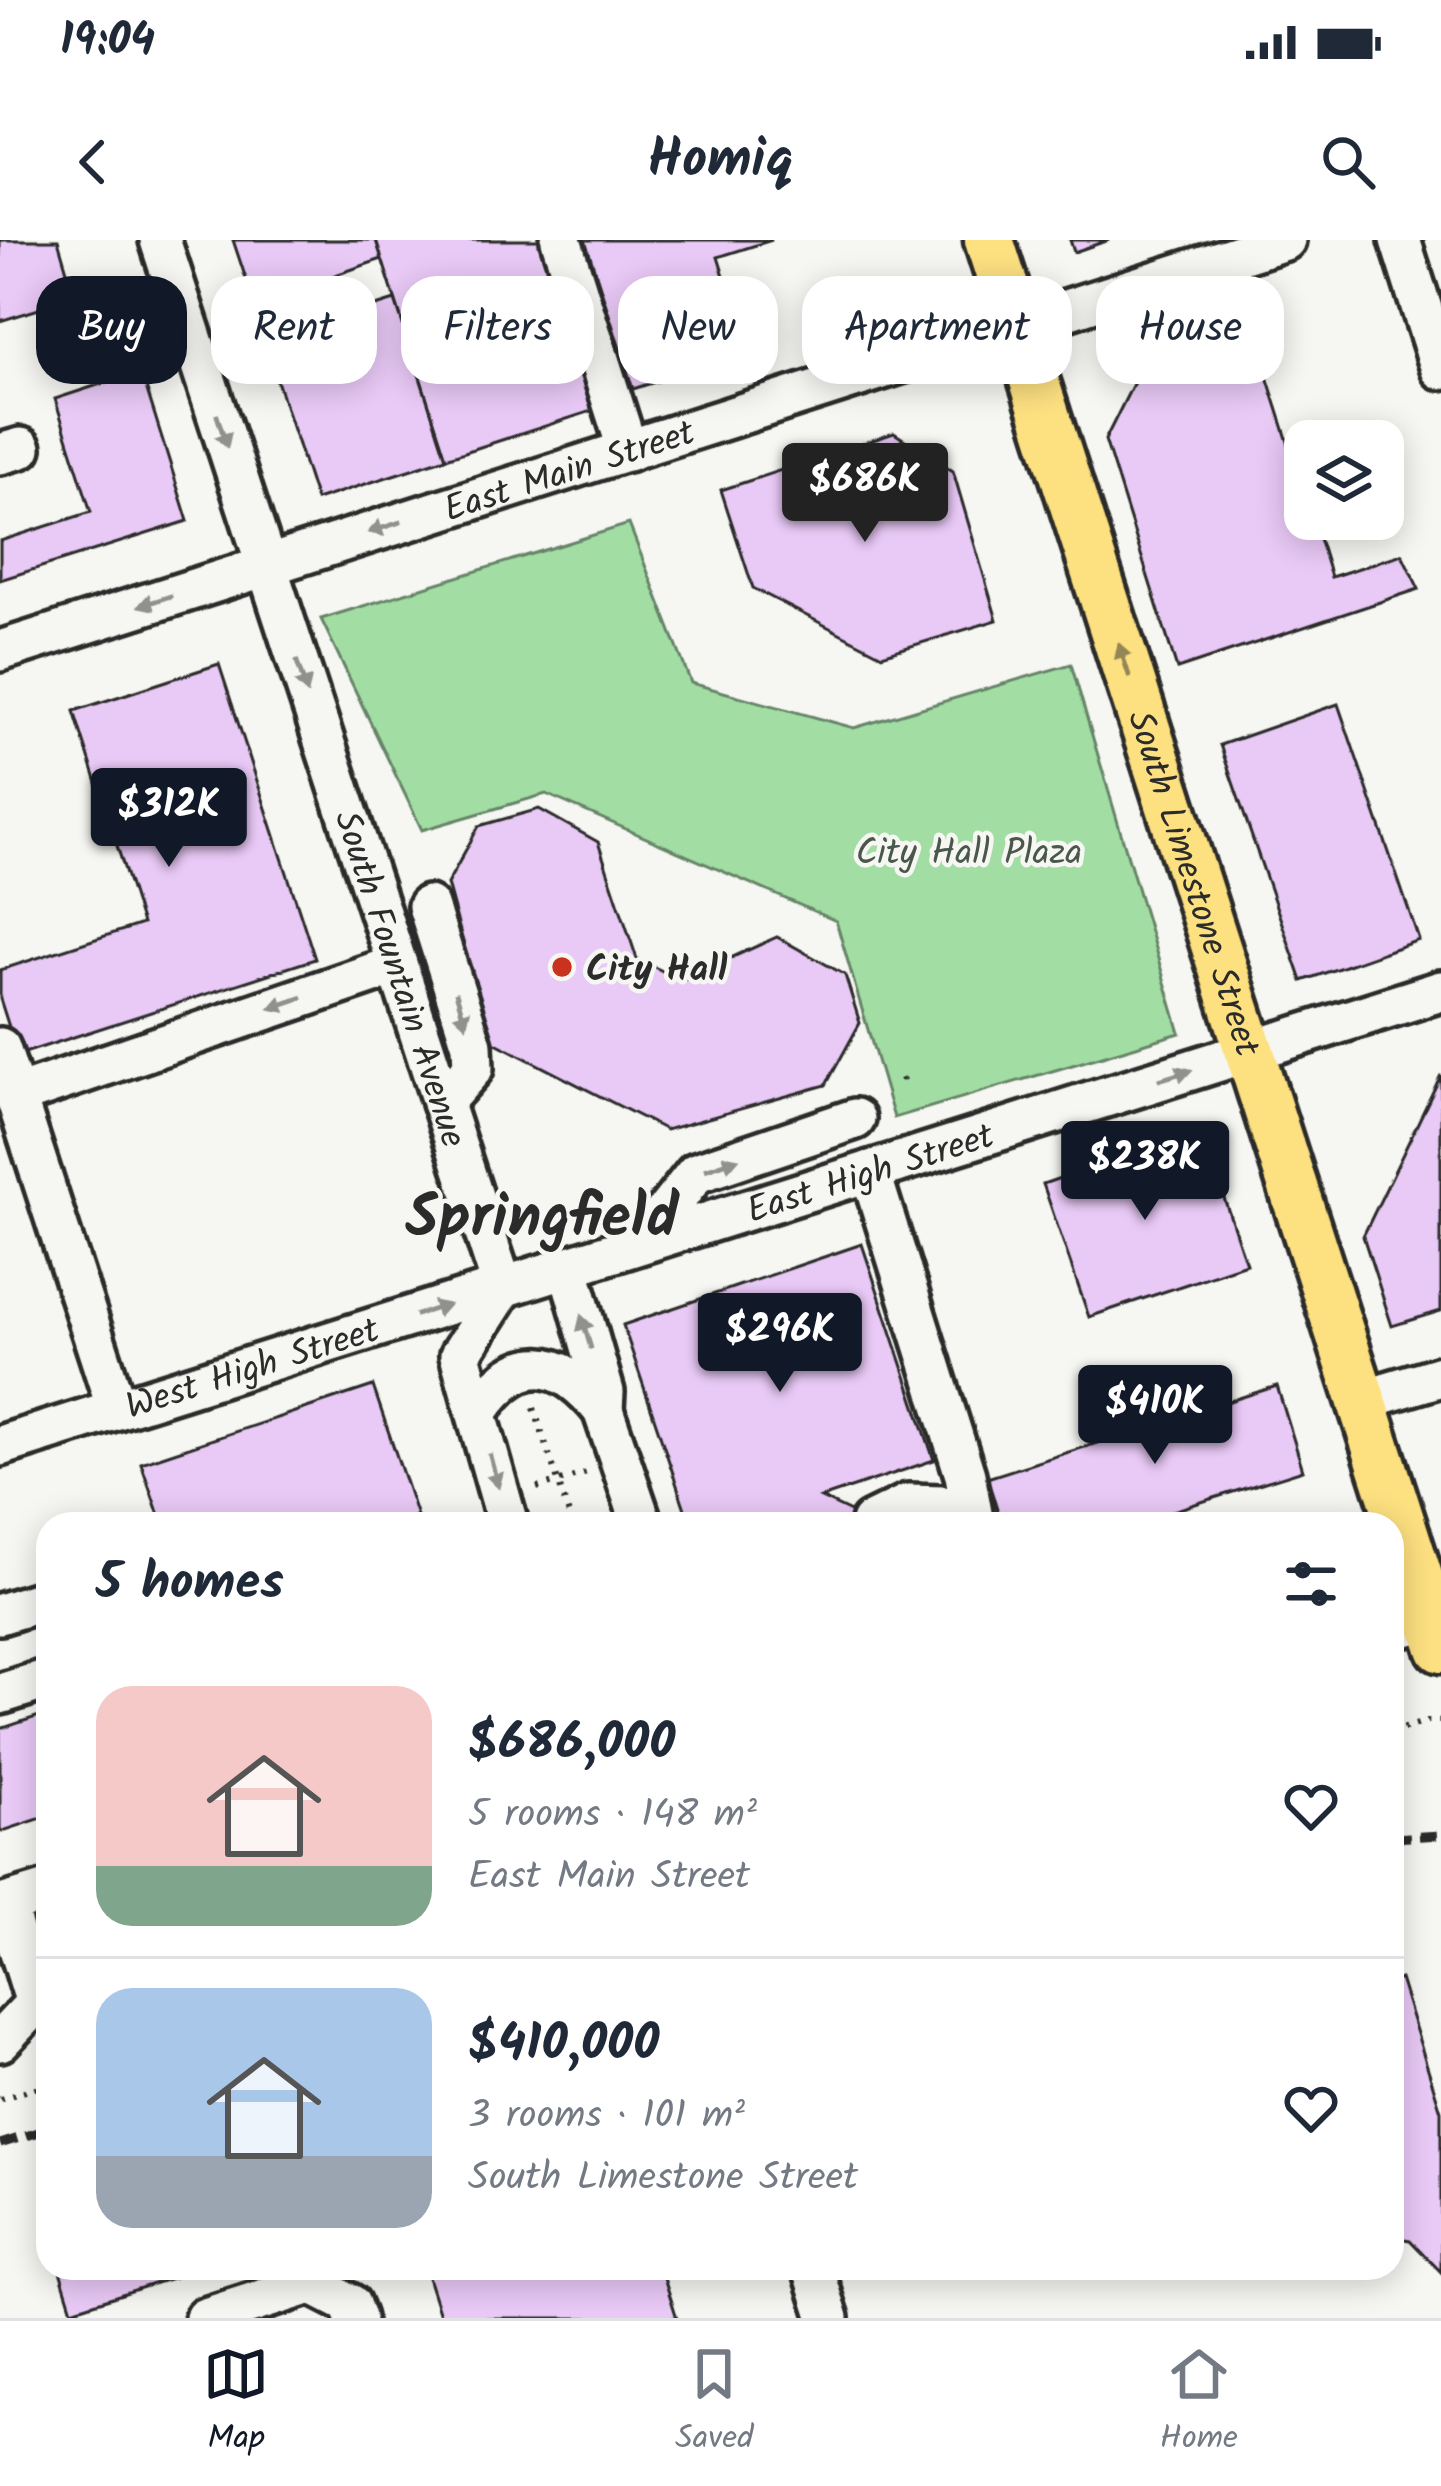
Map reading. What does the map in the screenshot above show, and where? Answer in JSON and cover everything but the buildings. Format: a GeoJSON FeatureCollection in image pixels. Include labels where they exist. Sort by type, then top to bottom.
{"type":"FeatureCollection","features":[{"type":"Feature","properties":{"kind":"main road","name":"South Limestone Street"},"geometry":{"type":"LineString","coordinates":[[989,240],[1001,276]]}},
{"type":"Feature","properties":{"kind":"main road","name":"South Limestone Street"},"geometry":{"type":"LineString","coordinates":[[1036,384],[1361,1400],[1390,1512]]}},
{"type":"Feature","properties":{"kind":"main road","name":"South Limestone Street"},"geometry":{"type":"LineString","coordinates":[[1404,1564],[1422,1632]]}},
{"type":"Feature","properties":{"kind":"street","name":"South Fountain Avenue"},"geometry":{"type":"LineString","coordinates":[[160,240],[502,1288]]}},
{"type":"Feature","properties":{"kind":"street"},"geometry":{"type":"LineString","coordinates":[[561,240],[628,451]]}},
{"type":"Feature","properties":{"kind":"street","name":"East Main Street"},"geometry":{"type":"LineString","coordinates":[[1072,308],[1285,240]]}},
{"type":"Feature","properties":{"kind":"street"},"geometry":{"type":"LineString","coordinates":[[1400,240],[1441,369]]}},
{"type":"Feature","properties":{"kind":"street","name":"East Main Street"},"geometry":{"type":"LineString","coordinates":[[0,650],[837,384]]}},
{"type":"Feature","properties":{"kind":"street"},"geometry":{"type":"LineString","coordinates":[[428,906],[472,1045],[473,1068],[442,1103]]}},
{"type":"Feature","properties":{"kind":"street"},"geometry":{"type":"LineString","coordinates":[[16,1096],[397,965]]}},
{"type":"Feature","properties":{"kind":"street","name":"East High Street"},"geometry":{"type":"LineString","coordinates":[[502,1288],[1441,992]]}},
{"type":"Feature","properties":{"kind":"street"},"geometry":{"type":"LineString","coordinates":[[1,1055],[117,1409]]}},
{"type":"Feature","properties":{"kind":"street"},"geometry":{"type":"LineString","coordinates":[[641,1244],[696,1173],[855,1119]]}},
{"type":"Feature","properties":{"kind":"street"},"geometry":{"type":"LineString","coordinates":[[870,1171],[965,1475],[972,1512]]}},
{"type":"Feature","properties":{"kind":"street"},"geometry":{"type":"LineString","coordinates":[[568,1267],[604,1392],[603,1410]]}},
{"type":"Feature","properties":{"kind":"street"},"geometry":{"type":"LineString","coordinates":[[502,1288],[460,1355],[515,1509]]}},
{"type":"Feature","properties":{"kind":"street","name":"West High Street"},"geometry":{"type":"LineString","coordinates":[[0,1446],[502,1288]]}},
{"type":"Feature","properties":{"kind":"street"},"geometry":{"type":"LineString","coordinates":[[478,1411],[495,1386],[522,1369],[565,1371],[603,1410],[638,1512]]}},
{"type":"Feature","properties":{"kind":"street"},"geometry":{"type":"LineString","coordinates":[[1361,1400],[1441,1376]]}},
{"type":"Feature","properties":{"kind":"street"},"geometry":{"type":"LineString","coordinates":[[892,1512],[908,1504],[943,1505],[949,1512]]}},
{"type":"Feature","properties":{"kind":"street"},"geometry":{"type":"LineString","coordinates":[[0,1614],[36,1604]]}},
{"type":"Feature","properties":{"kind":"street"},"geometry":{"type":"LineString","coordinates":[[0,1694],[36,1683]]}},
{"type":"Feature","properties":{"kind":"street"},"geometry":{"type":"LineString","coordinates":[[0,2041],[36,2003],[5,1904],[36,1895]]}},
{"type":"Feature","properties":{"kind":"street"},"geometry":{"type":"LineString","coordinates":[[817,2280],[829,2318]]}},
{"type":"Feature","properties":{"kind":"street"},"geometry":{"type":"LineString","coordinates":[[205,2318],[311,2284],[350,2304],[355,2318]]}},
{"type":"Feature","properties":{"kind":"path"},"geometry":{"type":"LineString","coordinates":[[902,1078],[906,1088]]}},
{"type":"Feature","properties":{"kind":"path"},"geometry":{"type":"LineString","coordinates":[[530,1393],[568,1512]]}},
{"type":"Feature","properties":{"kind":"path"},"geometry":{"type":"LineString","coordinates":[[515,1509],[558,1482],[595,1470]]}},
{"type":"Feature","properties":{"kind":"path"},"geometry":{"type":"LineString","coordinates":[[1404,1728],[1441,1721]]}},
{"type":"Feature","properties":{"kind":"path"},"geometry":{"type":"LineString","coordinates":[[0,2099],[36,2088]]}},
{"type":"Feature","properties":{"kind":"green space","name":"City Hall Plaza"},"geometry":{"type":"Polygon","coordinates":[[[629,524],[691,683],[854,728],[1071,664],[1180,1033],[894,1118],[836,921],[546,794],[422,830],[321,619],[629,524]]]}},
{"type":"Feature","properties":{"kind":"railway"},"geometry":{"type":"LineString","coordinates":[[1404,1837],[1441,1835]]}},
{"type":"Feature","properties":{"kind":"railway"},"geometry":{"type":"LineString","coordinates":[[0,2144],[36,2133]]}},
{"type":"Feature","properties":{"kind":"place","name":"City Hall"},"geometry":{"type":"Point","coordinates":[562,967]}},
{"type":"Feature","properties":{"kind":"district","name":"Springfield"},"geometry":{"type":"Point","coordinates":[542,1215]}}]}
